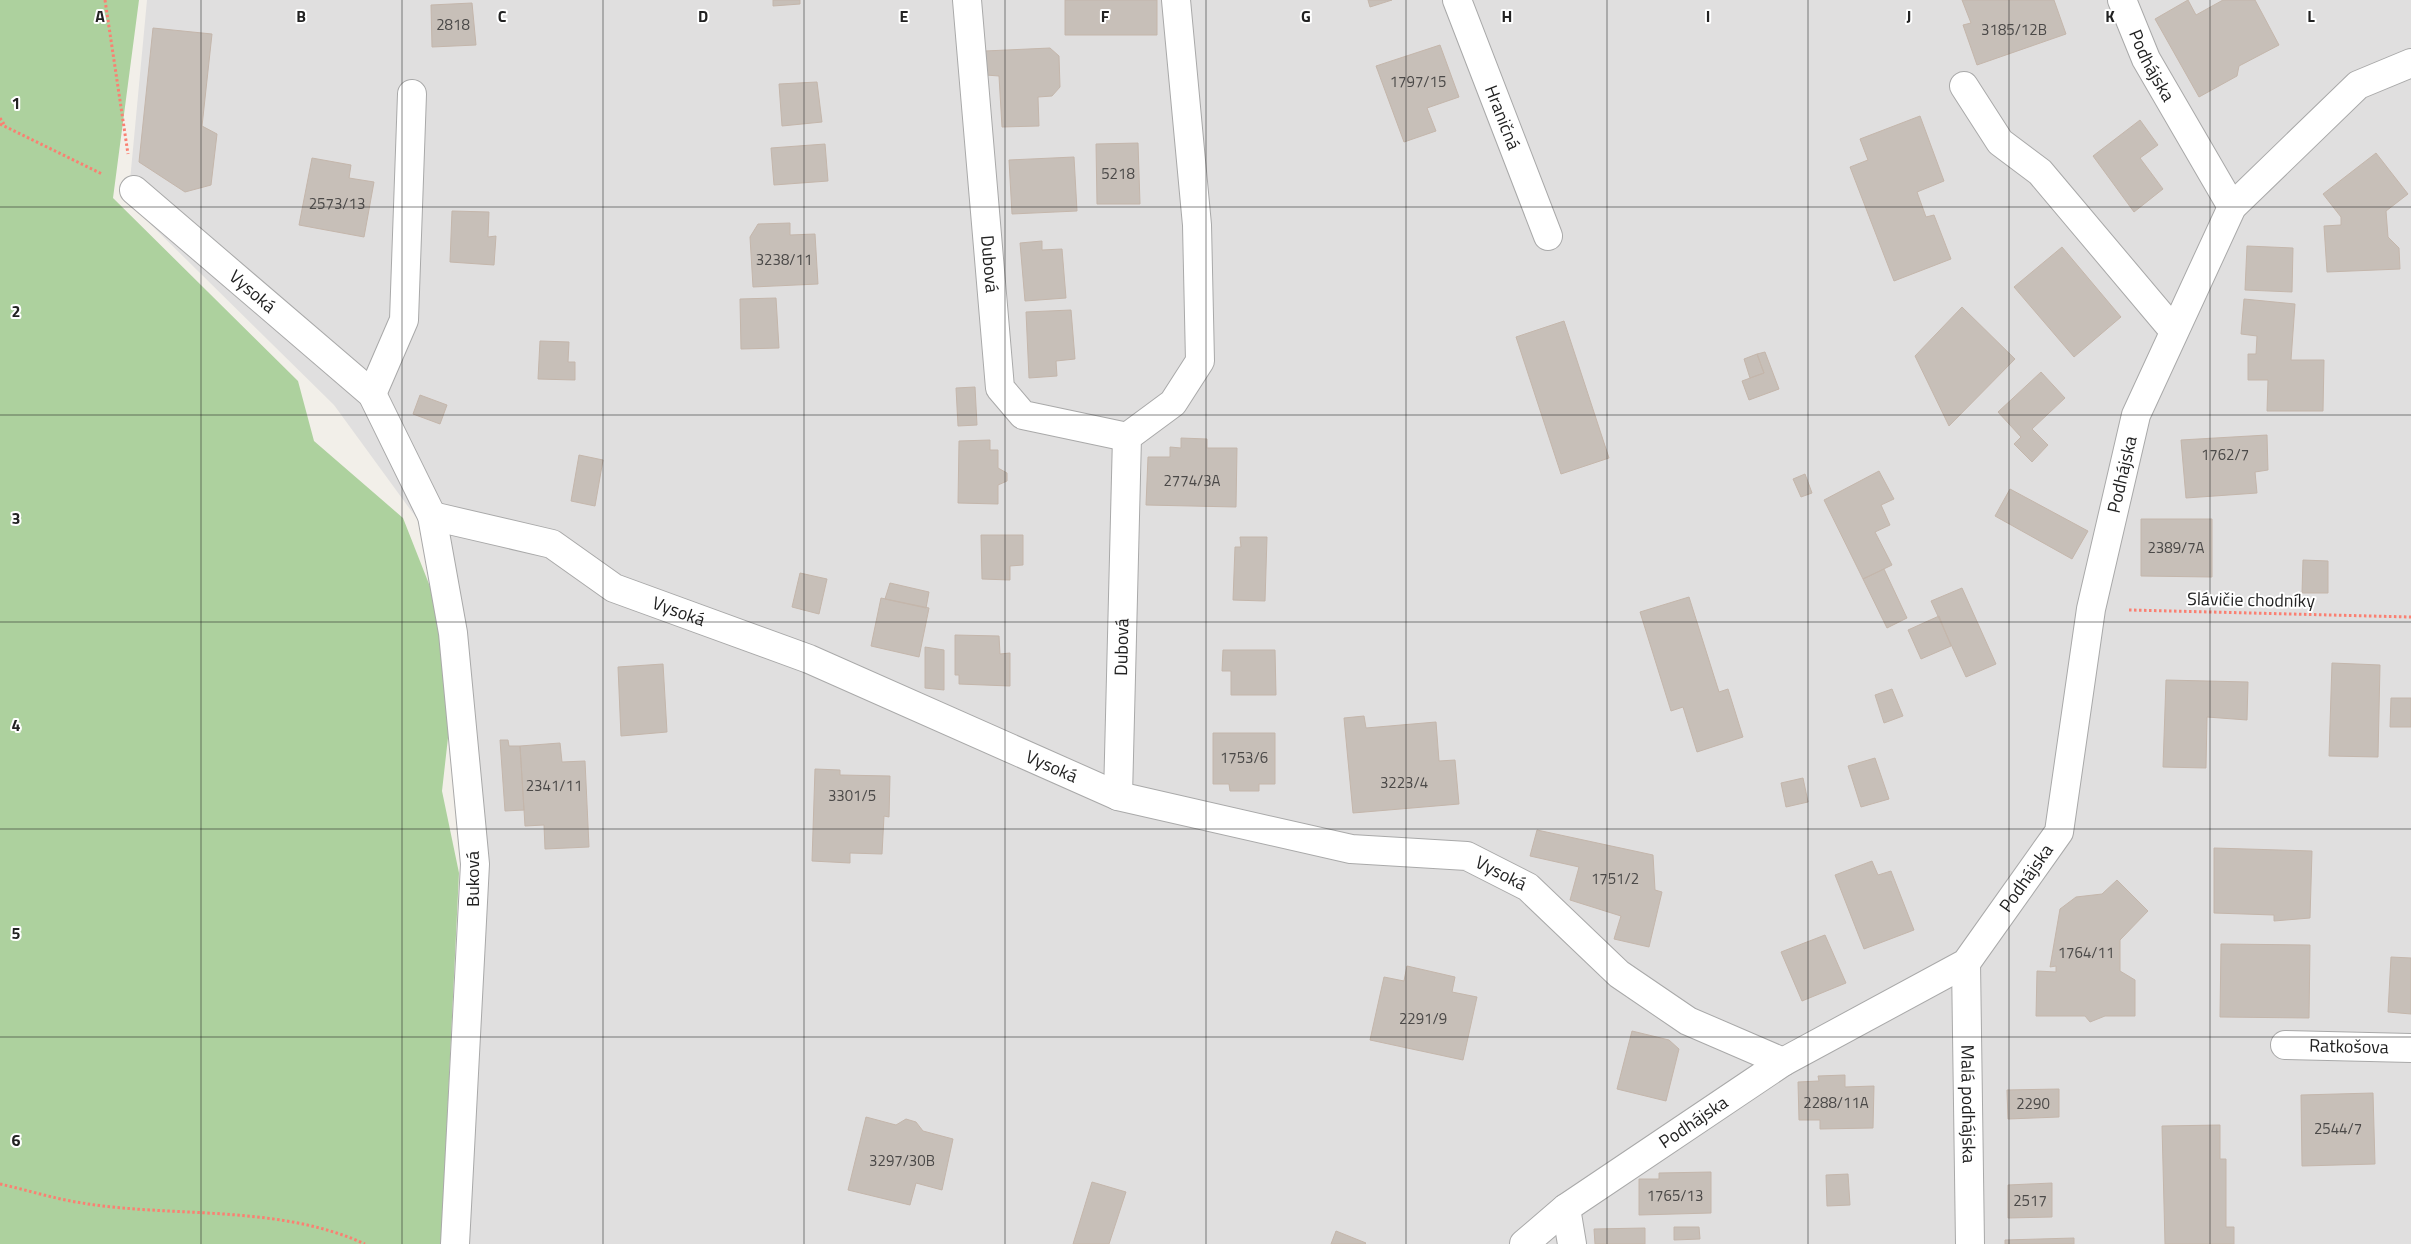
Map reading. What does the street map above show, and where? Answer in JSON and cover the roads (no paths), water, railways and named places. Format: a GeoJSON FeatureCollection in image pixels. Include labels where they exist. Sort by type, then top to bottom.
{"type":"FeatureCollection","features":[{"type":"Feature","properties":{"kind":"street","name":"Dubová"},"geometry":{"type":"LineString","coordinates":[[967,0],[1000,388],[1023,415],[1127,437],[1118,796]]}},
{"type":"Feature","properties":{"kind":"street"},"geometry":{"type":"LineString","coordinates":[[1127,437],[1173,403],[1200,360],[1197,225],[1176,0]]}},
{"type":"Feature","properties":{"kind":"street","name":"Hraničná"},"geometry":{"type":"LineString","coordinates":[[1457,0],[1548,236]]}},
{"type":"Feature","properties":{"kind":"street","name":"Podhájska"},"geometry":{"type":"LineString","coordinates":[[2122,0],[2146,59],[2232,207]]}},
{"type":"Feature","properties":{"kind":"street","name":"Podhájska"},"geometry":{"type":"LineString","coordinates":[[1524,1244],[1566,1208],[1783,1062],[1966,964],[2059,832],[2091,610],[2136,415],[2232,207],[2358,85],[2411,63]]}},
{"type":"Feature","properties":{"kind":"street"},"geometry":{"type":"LineString","coordinates":[[1964,86],[2000,142],[2040,172],[2174,331]]}},
{"type":"Feature","properties":{"kind":"street"},"geometry":{"type":"LineString","coordinates":[[372,394],[404,320],[412,94]]}},
{"type":"Feature","properties":{"kind":"street","name":"Vysoká"},"geometry":{"type":"LineString","coordinates":[[134,190],[372,394],[432,516],[552,544],[614,588],[808,659],[1118,796],[1351,849],[1467,856],[1528,887],[1619,974],[1688,1021],[1783,1062]]}},
{"type":"Feature","properties":{"kind":"street","name":"Buková"},"geometry":{"type":"LineString","coordinates":[[432,516],[453,633],[475,864],[455,1244]]}},
{"type":"Feature","properties":{"kind":"street","name":"Malá podhájska"},"geometry":{"type":"LineString","coordinates":[[1966,964],[1970,1244]]}},
{"type":"Feature","properties":{"kind":"street","name":"Ratkošova"},"geometry":{"type":"LineString","coordinates":[[2285,1044],[2411,1048]]}},
{"type":"Feature","properties":{"kind":"street"},"geometry":{"type":"LineString","coordinates":[[1566,1208],[1572,1244]]}}]}
